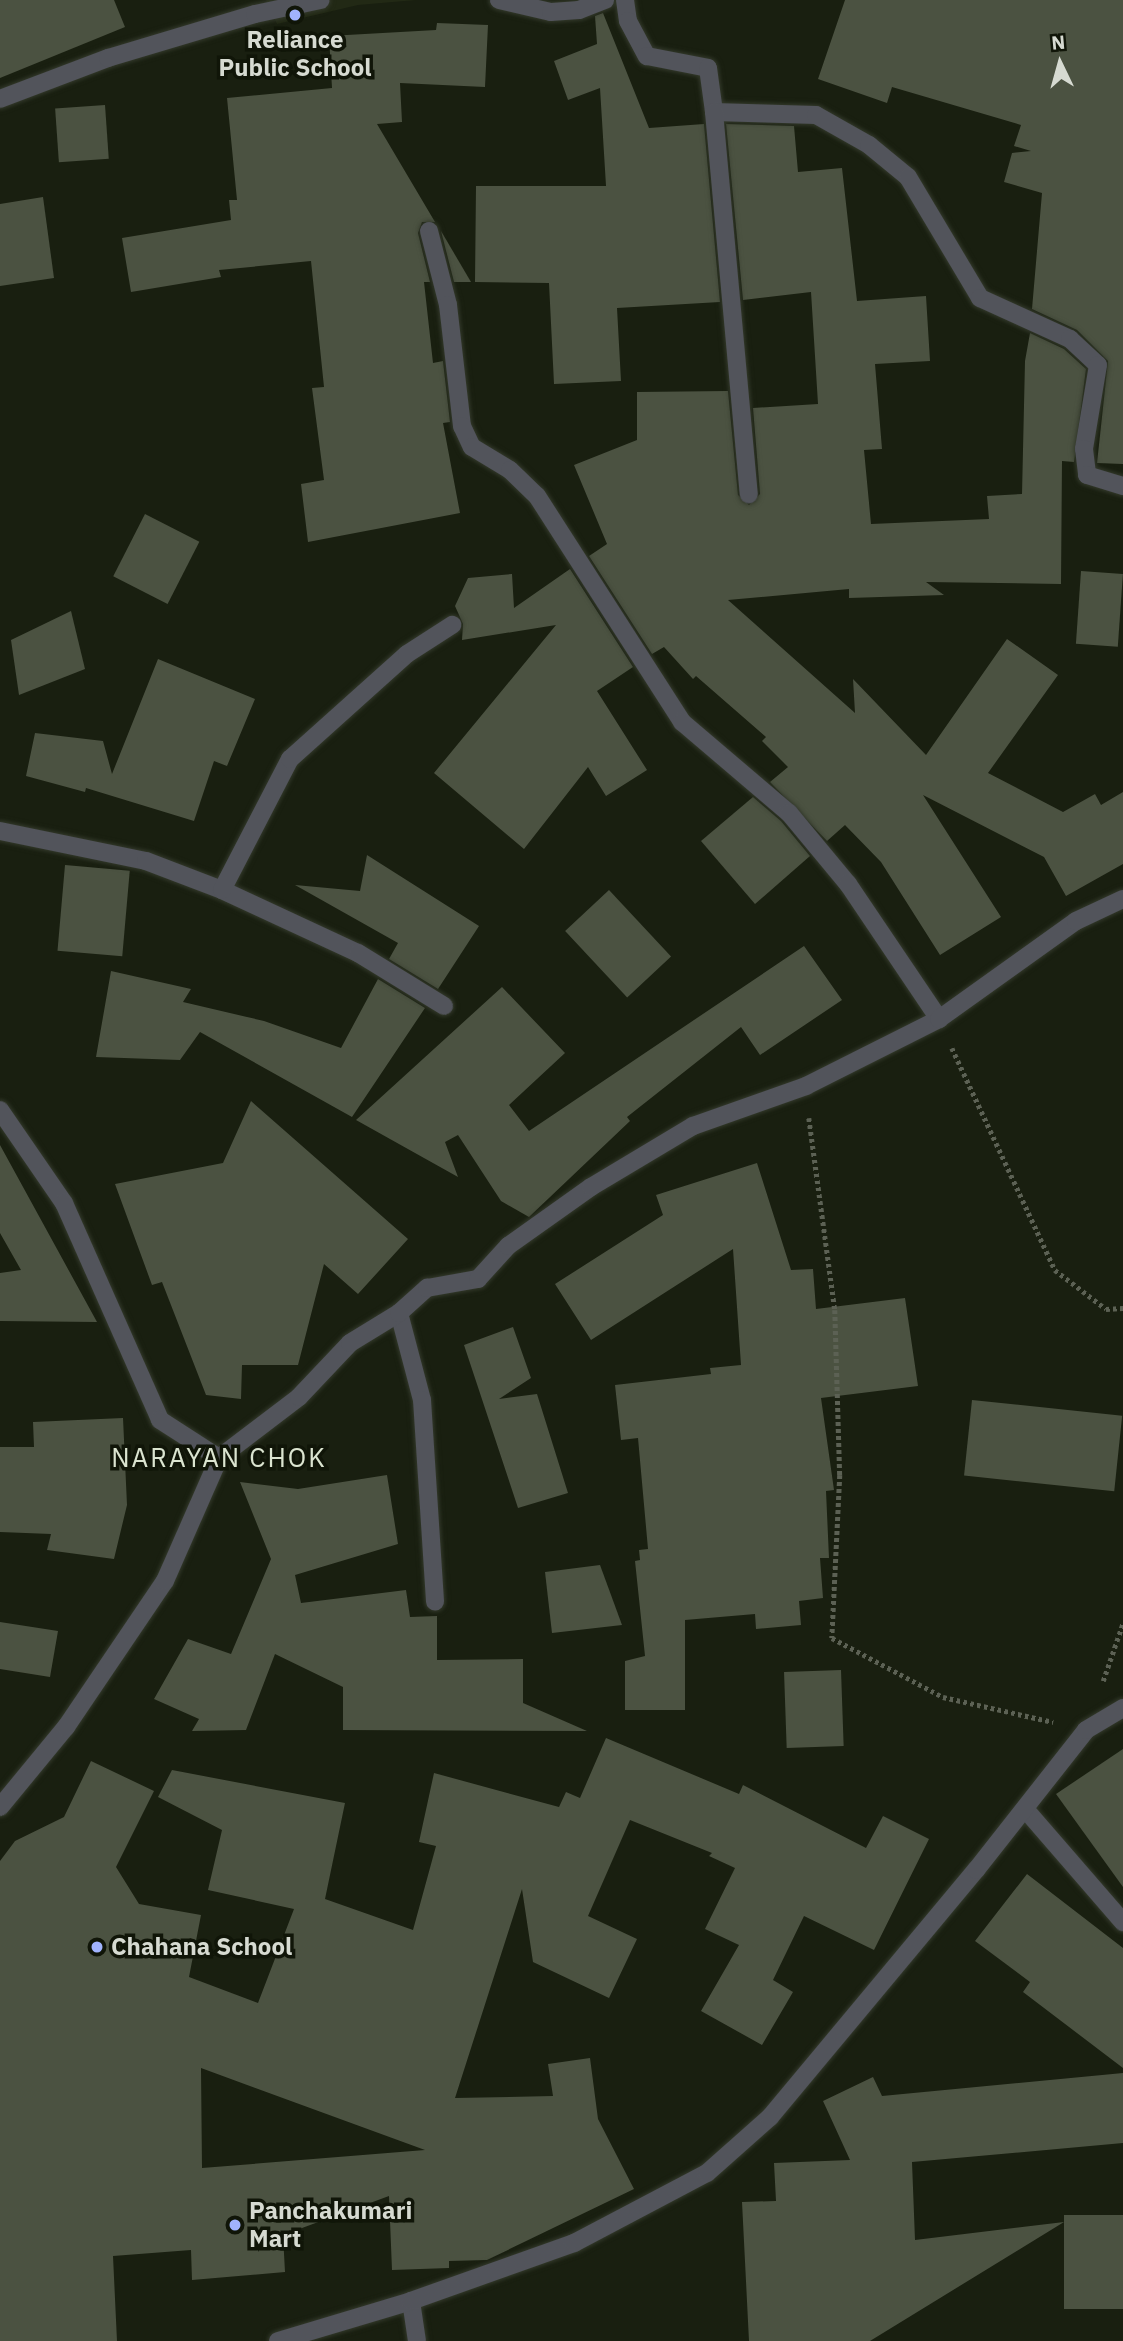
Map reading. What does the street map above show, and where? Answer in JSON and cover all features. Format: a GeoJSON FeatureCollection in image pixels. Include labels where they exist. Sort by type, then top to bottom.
{"type":"FeatureCollection","features":[{"type":"Feature","properties":{"kind":"street"},"geometry":{"type":"LineString","coordinates":[[0,99],[108,58],[255,14],[321,0]]}},
{"type":"Feature","properties":{"kind":"street"},"geometry":{"type":"LineString","coordinates":[[499,0],[551,12],[579,10],[606,0]]}},
{"type":"Feature","properties":{"kind":"street"},"geometry":{"type":"LineString","coordinates":[[625,0],[628,21],[647,56],[708,68],[749,495]]}},
{"type":"Feature","properties":{"kind":"street"},"geometry":{"type":"LineString","coordinates":[[714,112],[816,115],[869,145],[908,177],[980,298],[1070,339],[1098,365],[1084,449],[1087,475],[1123,486]]}},
{"type":"Feature","properties":{"kind":"street"},"geometry":{"type":"LineString","coordinates":[[429,231],[449,305],[462,426],[472,447],[510,470],[537,496],[682,722],[789,813],[848,884],[939,1019]]}},
{"type":"Feature","properties":{"kind":"street"},"geometry":{"type":"LineString","coordinates":[[222,890],[290,759],[407,654],[452,625]]}},
{"type":"Feature","properties":{"kind":"street"},"geometry":{"type":"LineString","coordinates":[[0,831],[146,861],[222,890],[358,953],[444,1006]]}},
{"type":"Feature","properties":{"kind":"street"},"geometry":{"type":"LineString","coordinates":[[0,1807],[66,1727],[165,1581],[219,1458],[299,1397],[350,1343],[399,1313],[428,1288],[478,1279],[508,1245],[549,1216],[693,1126],[806,1086],[939,1019],[1076,921],[1123,899]]}},
{"type":"Feature","properties":{"kind":"street"},"geometry":{"type":"LineString","coordinates":[[0,1111],[64,1203],[160,1420],[219,1458]]}},
{"type":"Feature","properties":{"kind":"street"},"geometry":{"type":"LineString","coordinates":[[399,1313],[422,1400],[435,1602]]}},
{"type":"Feature","properties":{"kind":"street"},"geometry":{"type":"LineString","coordinates":[[278,2341],[411,2301],[574,2243],[708,2173],[770,2117],[1025,1809],[1086,1730],[1123,1707]]}},
{"type":"Feature","properties":{"kind":"street"},"geometry":{"type":"LineString","coordinates":[[1025,1809],[1123,1922]]}},
{"type":"Feature","properties":{"kind":"street"},"geometry":{"type":"LineString","coordinates":[[411,2301],[417,2341]]}},
{"type":"Feature","properties":{"kind":"path"},"geometry":{"type":"LineString","coordinates":[[939,1019],[1055,1270],[1106,1309],[1123,1308]]}},
{"type":"Feature","properties":{"kind":"path"},"geometry":{"type":"LineString","coordinates":[[806,1086],[814,1178],[835,1310],[840,1475],[832,1638],[943,1697],[1086,1730],[1123,1623]]}},
{"type":"Feature","properties":{"kind":"shaded area","name":"Reliance Public School"},"geometry":{"type":"Polygon","coordinates":[[[266,0],[416,0],[358,5],[277,24],[266,0]]]}},
{"type":"Feature","properties":{"kind":"building"},"geometry":{"type":"Polygon","coordinates":[[[0,0],[114,0],[125,27],[0,78],[0,0]]]}},
{"type":"Feature","properties":{"kind":"building"},"geometry":{"type":"Polygon","coordinates":[[[845,0],[1123,0],[1123,464],[1097,463],[1108,361],[1077,330],[1032,309],[1042,193],[1004,182],[1012,153],[1031,151],[1014,146],[1021,125],[892,87],[887,103],[818,79],[845,0]]]}},
{"type":"Feature","properties":{"kind":"building"},"geometry":{"type":"Polygon","coordinates":[[[603,13],[649,128],[704,124],[720,302],[617,308],[621,381],[554,384],[549,283],[475,282],[476,186],[606,186],[600,88],[568,100],[554,61],[597,44],[595,16],[603,13]]]}},
{"type":"Feature","properties":{"kind":"building"},"geometry":{"type":"Polygon","coordinates":[[[437,23],[488,25],[485,87],[400,83],[402,122],[377,124],[435,222],[422,222],[418,233],[430,282],[424,282],[433,363],[443,361],[450,422],[443,423],[460,513],[308,542],[301,484],[324,480],[312,388],[324,387],[311,261],[219,270],[221,277],[131,292],[122,238],[231,220],[229,200],[237,200],[227,98],[332,88],[329,36],[436,30],[437,23]]]}},
{"type":"Feature","properties":{"kind":"building"},"geometry":{"type":"Polygon","coordinates":[[[105,105],[109,159],[59,162],[55,108],[105,105]]]}},
{"type":"Feature","properties":{"kind":"building"},"geometry":{"type":"Polygon","coordinates":[[[726,124],[794,126],[798,172],[842,168],[857,301],[926,296],[930,361],[875,364],[882,449],[864,450],[871,524],[989,519],[987,496],[1022,494],[1025,361],[1030,333],[1064,349],[1086,369],[1074,462],[1062,461],[1061,584],[926,582],[944,595],[849,598],[849,589],[728,600],[855,713],[853,679],[926,755],[1007,639],[1058,675],[988,773],[1063,812],[1095,794],[1101,805],[1123,792],[1123,864],[1066,896],[1044,857],[923,795],[1001,917],[940,955],[881,862],[845,825],[827,841],[770,782],[788,767],[762,741],[766,737],[696,676],[693,679],[664,647],[652,654],[589,556],[607,544],[574,465],[637,440],[637,392],[728,391],[738,495],[749,505],[760,494],[753,408],[818,404],[811,292],[743,300],[726,124]]]}},
{"type":"Feature","properties":{"kind":"building"},"geometry":{"type":"Polygon","coordinates":[[[43,197],[54,278],[0,286],[0,204],[43,197]]]}},
{"type":"Feature","properties":{"kind":"building"},"geometry":{"type":"Polygon","coordinates":[[[441,231],[471,282],[454,282],[441,231]]]}},
{"type":"Feature","properties":{"kind":"building"},"geometry":{"type":"Polygon","coordinates":[[[145,514],[199,542],[168,604],[113,576],[145,514]]]}},
{"type":"Feature","properties":{"kind":"building"},"geometry":{"type":"Polygon","coordinates":[[[570,569],[633,667],[597,691],[647,770],[606,796],[588,767],[524,849],[434,773],[556,625],[462,640],[463,624],[455,606],[468,578],[512,574],[514,608],[570,569]]]}},
{"type":"Feature","properties":{"kind":"building"},"geometry":{"type":"Polygon","coordinates":[[[1081,571],[1123,574],[1118,647],[1076,644],[1081,571]]]}},
{"type":"Feature","properties":{"kind":"building"},"geometry":{"type":"Polygon","coordinates":[[[71,611],[85,669],[19,695],[11,640],[71,611]]]}},
{"type":"Feature","properties":{"kind":"building"},"geometry":{"type":"Polygon","coordinates":[[[158,659],[255,699],[227,766],[214,761],[194,821],[86,788],[85,792],[26,776],[35,733],[103,741],[112,774],[158,659]]]}},
{"type":"Feature","properties":{"kind":"building"},"geometry":{"type":"Polygon","coordinates":[[[753,797],[781,821],[810,856],[755,904],[701,841],[753,797]]]}},
{"type":"Feature","properties":{"kind":"building"},"geometry":{"type":"Polygon","coordinates":[[[367,855],[479,926],[438,989],[389,959],[398,943],[295,885],[360,891],[367,855]]]}},
{"type":"Feature","properties":{"kind":"building"},"geometry":{"type":"Polygon","coordinates":[[[65,865],[130,871],[122,956],[58,951],[65,865]]]}},
{"type":"Feature","properties":{"kind":"building"},"geometry":{"type":"Polygon","coordinates":[[[609,890],[671,957],[627,997],[565,931],[609,890]]]}},
{"type":"Feature","properties":{"kind":"building"},"geometry":{"type":"Polygon","coordinates":[[[804,946],[842,1000],[760,1055],[741,1027],[627,1117],[630,1121],[529,1217],[501,1201],[458,1135],[445,1142],[458,1177],[356,1120],[502,987],[565,1053],[509,1105],[529,1131],[804,946]]]}},
{"type":"Feature","properties":{"kind":"building"},"geometry":{"type":"Polygon","coordinates":[[[111,971],[191,989],[183,1002],[264,1021],[341,1048],[378,979],[425,1008],[352,1117],[200,1032],[180,1060],[96,1057],[111,971]]]}},
{"type":"Feature","properties":{"kind":"building"},"geometry":{"type":"Polygon","coordinates":[[[251,1101],[408,1239],[358,1294],[324,1264],[298,1365],[242,1365],[241,1399],[206,1395],[162,1282],[152,1285],[115,1184],[223,1163],[251,1101]]]}},
{"type":"Feature","properties":{"kind":"building"},"geometry":{"type":"Polygon","coordinates":[[[0,1145],[97,1322],[0,1321],[0,1273],[21,1270],[0,1233],[0,1145]]]}},
{"type":"Feature","properties":{"kind":"building"},"geometry":{"type":"Polygon","coordinates":[[[757,1163],[791,1270],[813,1269],[816,1309],[905,1298],[918,1386],[821,1398],[834,1490],[826,1491],[829,1558],[820,1558],[823,1598],[799,1601],[801,1625],[756,1629],[755,1614],[685,1620],[685,1710],[625,1710],[625,1661],[645,1656],[635,1561],[640,1560],[639,1550],[648,1549],[638,1438],[621,1440],[615,1385],[711,1374],[710,1368],[741,1365],[733,1249],[591,1340],[555,1284],[663,1215],[656,1195],[757,1163]]]}},
{"type":"Feature","properties":{"kind":"building"},"geometry":{"type":"Polygon","coordinates":[[[513,1327],[531,1378],[499,1399],[537,1394],[568,1493],[518,1508],[464,1345],[513,1327]]]}},
{"type":"Feature","properties":{"kind":"building"},"geometry":{"type":"Polygon","coordinates":[[[972,1400],[1122,1416],[1114,1491],[964,1476],[972,1400]]]}},
{"type":"Feature","properties":{"kind":"building"},"geometry":{"type":"Polygon","coordinates":[[[123,1418],[127,1505],[114,1559],[47,1550],[51,1534],[0,1532],[0,1447],[34,1447],[33,1422],[123,1418]]]}},
{"type":"Feature","properties":{"kind":"building"},"geometry":{"type":"Polygon","coordinates":[[[387,1475],[398,1544],[295,1575],[301,1603],[406,1590],[410,1617],[437,1616],[437,1660],[523,1659],[523,1703],[587,1731],[343,1730],[343,1687],[275,1654],[246,1730],[192,1731],[199,1719],[154,1699],[188,1639],[231,1654],[271,1559],[240,1482],[298,1489],[387,1475]]]}},
{"type":"Feature","properties":{"kind":"building"},"geometry":{"type":"Polygon","coordinates":[[[600,1565],[622,1625],[552,1633],[545,1572],[600,1565]]]}},
{"type":"Feature","properties":{"kind":"building"},"geometry":{"type":"Polygon","coordinates":[[[0,1622],[58,1631],[50,1677],[0,1669],[0,1622]]]}},
{"type":"Feature","properties":{"kind":"building"},"geometry":{"type":"Polygon","coordinates":[[[841,1670],[844,1746],[787,1748],[784,1672],[841,1670]]]}},
{"type":"Feature","properties":{"kind":"building"},"geometry":{"type":"Polygon","coordinates":[[[606,1738],[739,1794],[743,1785],[866,1848],[883,1816],[929,1839],[874,1950],[804,1916],[773,1980],[793,1992],[762,2045],[701,2011],[739,1945],[705,1929],[735,1868],[709,1856],[712,1853],[630,1820],[588,1916],[637,1939],[609,1998],[533,1962],[522,1889],[455,2098],[553,2096],[548,2064],[590,2058],[598,2119],[634,2189],[487,2260],[449,2261],[449,2268],[392,2270],[389,2196],[283,2235],[285,2272],[192,2280],[191,2250],[113,2256],[117,2341],[0,2341],[0,1861],[15,1841],[64,1817],[91,1761],[154,1791],[116,1867],[139,1904],[201,1915],[189,1977],[258,2003],[294,1909],[208,1890],[222,1830],[158,1797],[172,1770],[345,1803],[325,1899],[413,1930],[436,1846],[419,1842],[434,1773],[559,1807],[566,1792],[580,1798],[606,1738]],[[201,2068],[202,2168],[425,2150],[201,2068]]]}},
{"type":"Feature","properties":{"kind":"building"},"geometry":{"type":"Polygon","coordinates":[[[1123,1749],[1123,1887],[1056,1794],[1123,1749]]]}},
{"type":"Feature","properties":{"kind":"building"},"geometry":{"type":"Polygon","coordinates":[[[1027,1874],[1123,1948],[1123,2068],[1023,1992],[1030,1982],[975,1941],[1027,1874]]]}},
{"type":"Feature","properties":{"kind":"building"},"geometry":{"type":"Polygon","coordinates":[[[1123,2073],[1123,2143],[912,2162],[915,2240],[1064,2222],[870,2341],[749,2341],[742,2202],[776,2201],[774,2163],[850,2160],[823,2101],[873,2077],[882,2096],[1123,2073]]]}},
{"type":"Feature","properties":{"kind":"building"},"geometry":{"type":"Polygon","coordinates":[[[1064,2215],[1123,2215],[1123,2309],[1064,2309],[1064,2215]]]}},
{"type":"Feature","properties":{"kind":"place","name":"Reliance Public School"},"geometry":{"type":"Point","coordinates":[295,15]}},
{"type":"Feature","properties":{"kind":"place","name":"Chahana School"},"geometry":{"type":"Point","coordinates":[97,1947]}},
{"type":"Feature","properties":{"kind":"place","name":"Panchakumari Mart"},"geometry":{"type":"Point","coordinates":[235,2225]}},
{"type":"Feature","properties":{"kind":"district","name":"NARAYAN CHOK"},"geometry":{"type":"Point","coordinates":[219,1458]}}]}
